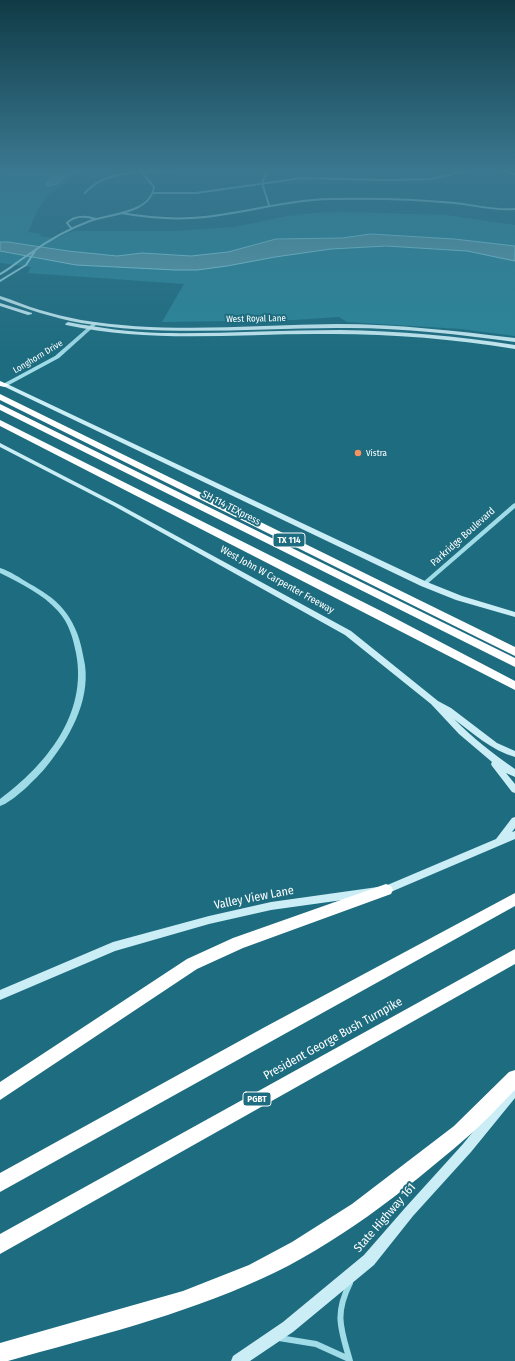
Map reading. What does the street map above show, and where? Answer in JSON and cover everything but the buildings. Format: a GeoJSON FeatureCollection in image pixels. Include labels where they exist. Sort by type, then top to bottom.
{"type":"FeatureCollection","features":[{"type":"Feature","properties":{"kind":"highway","name":"TX 114"},"geometry":{"type":"LineString","coordinates":[[0,397],[515,652]]}},
{"type":"Feature","properties":{"kind":"highway","name":"SH 114 TEXpress"},"geometry":{"type":"LineString","coordinates":[[0,407],[190,500],[515,663]]}},
{"type":"Feature","properties":{"kind":"highway","name":"West John W Carpenter Freeway"},"geometry":{"type":"LineString","coordinates":[[0,423],[381,616],[515,686]]}},
{"type":"Feature","properties":{"kind":"highway"},"geometry":{"type":"LineString","coordinates":[[62,428],[68,436],[142,473],[190,500]]}},
{"type":"Feature","properties":{"kind":"highway"},"geometry":{"type":"LineString","coordinates":[[381,616],[398,619],[515,676]]}},
{"type":"Feature","properties":{"kind":"highway"},"geometry":{"type":"LineString","coordinates":[[0,1092],[158,984],[192,964],[238,943],[386,890]]}},
{"type":"Feature","properties":{"kind":"highway"},"geometry":{"type":"LineString","coordinates":[[0,1183],[264,1036],[515,899]]}},
{"type":"Feature","properties":{"kind":"highway","name":"President George Bush Turnpike"},"geometry":{"type":"LineString","coordinates":[[0,1244],[515,956]]}},
{"type":"Feature","properties":{"kind":"highway"},"geometry":{"type":"LineString","coordinates":[[0,1353],[183,1301],[255,1272],[299,1249],[359,1211],[460,1132],[515,1078]]}},
{"type":"Feature","properties":{"kind":"main road","name":"West Royal Lane"},"geometry":{"type":"LineString","coordinates":[[0,297],[30,309],[96,323],[173,329],[370,327],[474,335],[515,340]]}},
{"type":"Feature","properties":{"kind":"main road","name":"West Royal Lane"},"geometry":{"type":"LineString","coordinates":[[0,304],[35,316],[90,328],[164,335],[370,333],[472,340],[515,347]]}},
{"type":"Feature","properties":{"kind":"main road"},"geometry":{"type":"LineString","coordinates":[[472,340],[474,335]]}},
{"type":"Feature","properties":{"kind":"main road"},"geometry":{"type":"LineString","coordinates":[[2,384],[424,584],[459,598],[515,615]]}},
{"type":"Feature","properties":{"kind":"main road","name":"West John W Carpenter Freeway"},"geometry":{"type":"LineString","coordinates":[[0,445],[116,505],[342,629],[386,662],[434,702],[462,732],[488,755],[515,774]]}},
{"type":"Feature","properties":{"kind":"main road"},"geometry":{"type":"LineString","coordinates":[[434,702],[453,711],[472,729],[497,747],[515,754]]}},
{"type":"Feature","properties":{"kind":"main road"},"geometry":{"type":"LineString","coordinates":[[488,755],[515,790]]}},
{"type":"Feature","properties":{"kind":"main road"},"geometry":{"type":"LineString","coordinates":[[499,843],[515,821]]}},
{"type":"Feature","properties":{"kind":"main road","name":"Valley View Lane"},"geometry":{"type":"LineString","coordinates":[[0,995],[113,947],[202,922],[271,906],[386,890],[513,836]]}},
{"type":"Feature","properties":{"kind":"main road","name":"State Highway 161"},"geometry":{"type":"LineString","coordinates":[[238,1361],[272,1338],[370,1260],[409,1212],[467,1148],[515,1089]]}},
{"type":"Feature","properties":{"kind":"street"},"geometry":{"type":"LineString","coordinates":[[0,274],[35,251],[51,238],[60,234]]}},
{"type":"Feature","properties":{"kind":"street"},"geometry":{"type":"LineString","coordinates":[[0,281],[10,277],[24,267],[35,254],[35,251]]}},
{"type":"Feature","properties":{"kind":"street"},"geometry":{"type":"LineString","coordinates":[[12,267],[24,267]]}},
{"type":"Feature","properties":{"kind":"street"},"geometry":{"type":"LineString","coordinates":[[0,274],[10,277]]}},
{"type":"Feature","properties":{"kind":"street","name":"Longhorn Drive"},"geometry":{"type":"LineString","coordinates":[[2,384],[57,357],[96,323]]}},
{"type":"Feature","properties":{"kind":"street","name":"Parkridge Boulevard"},"geometry":{"type":"LineString","coordinates":[[424,584],[515,505]]}},
{"type":"Feature","properties":{"kind":"street"},"geometry":{"type":"LineString","coordinates":[[0,570],[27,585],[59,608],[74,631],[80,652],[83,673],[82,693],[75,716],[63,738],[31,778],[0,803]]}},
{"type":"Feature","properties":{"kind":"street"},"geometry":{"type":"LineString","coordinates":[[350,1360],[340,1319],[344,1295],[357,1270]]}},
{"type":"Feature","properties":{"kind":"street"},"geometry":{"type":"LineString","coordinates":[[272,1338],[298,1339],[318,1344],[350,1360]]}},
{"type":"Feature","properties":{"kind":"shaded area"},"geometry":{"type":"Polygon","coordinates":[[[0,234],[39,234],[43,234],[38,236],[56,238],[67,234],[515,234],[515,336],[461,329],[347,322],[339,317],[293,320],[162,322],[184,284],[28,273],[31,267],[0,263],[0,234]]]}},
{"type":"Feature","properties":{"kind":"shaded area"},"geometry":{"type":"Polygon","coordinates":[[[371,234],[454,239],[515,246],[515,261],[467,251],[386,246],[331,249],[227,266],[197,270],[175,270],[76,265],[0,251],[0,242],[8,242],[68,251],[117,256],[142,253],[191,256],[228,252],[276,239],[342,238],[371,234]]]}},
{"type":"Feature","properties":{"kind":"place","name":"Vistra"},"geometry":{"type":"Point","coordinates":[358,453]}}]}
